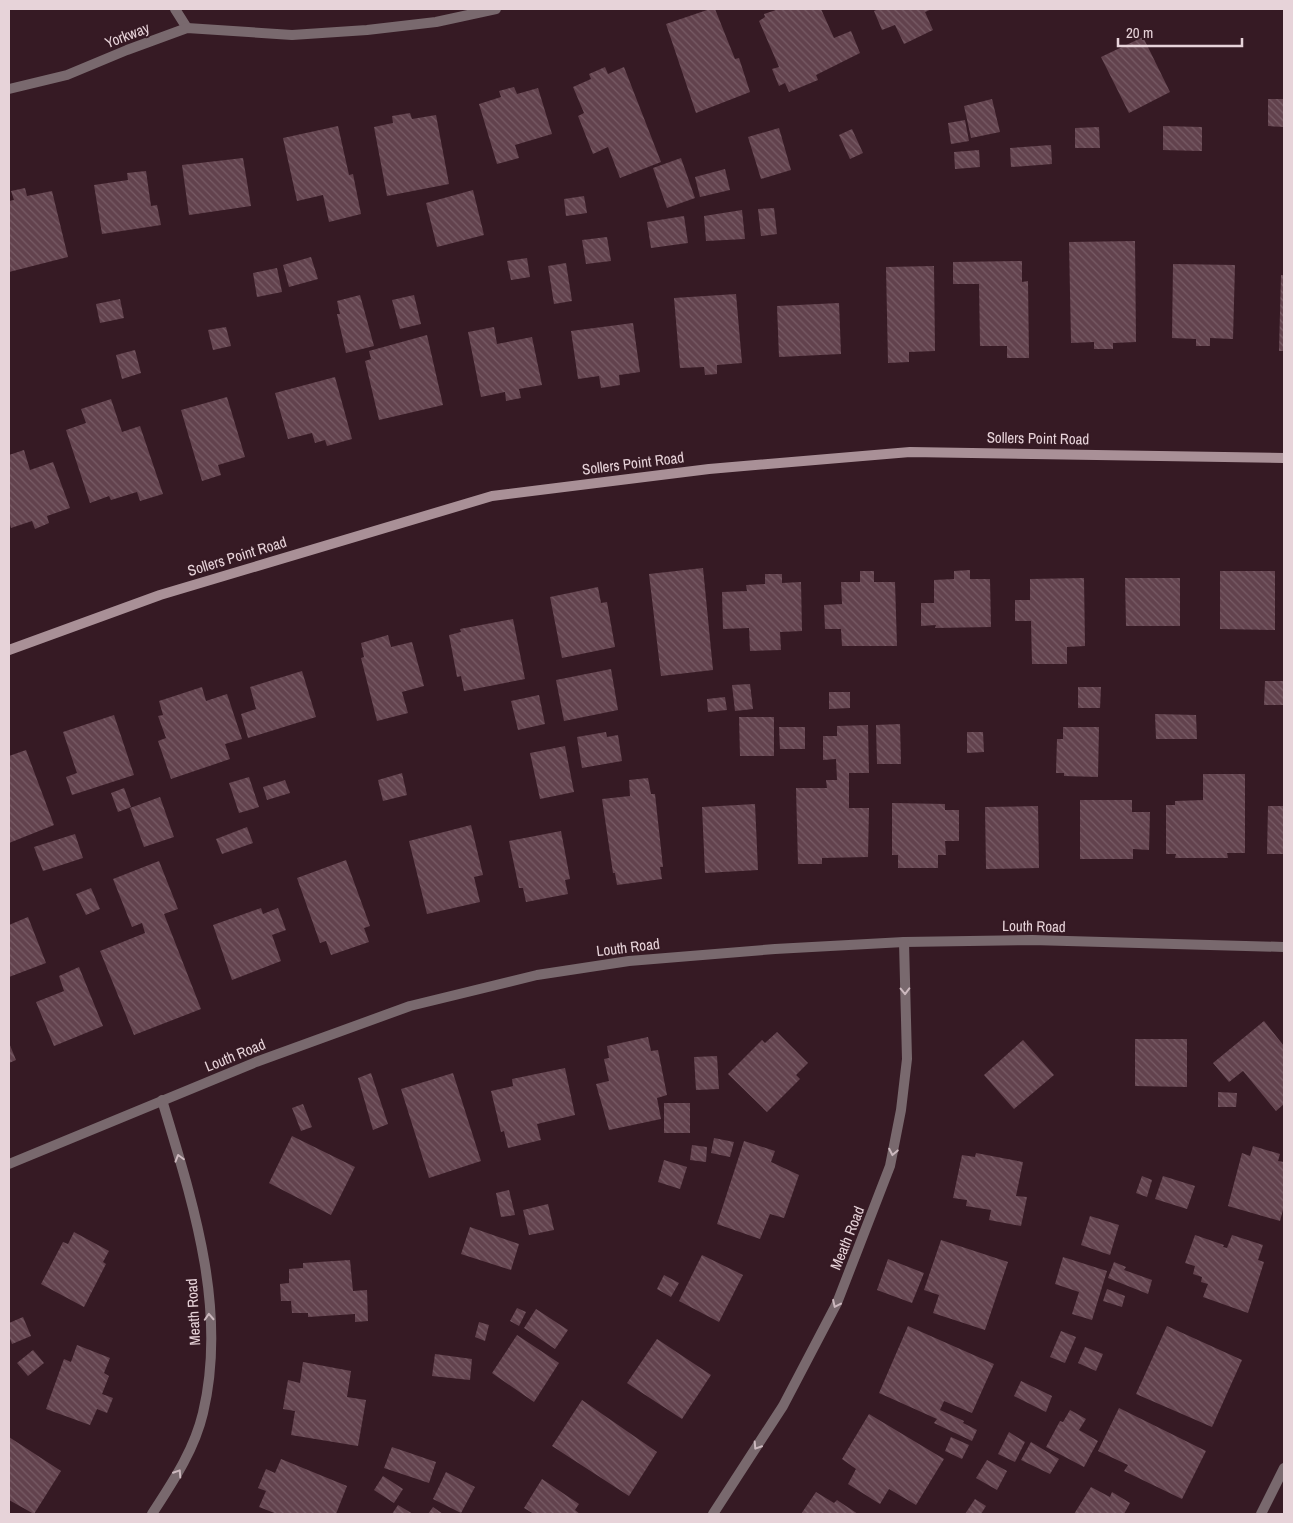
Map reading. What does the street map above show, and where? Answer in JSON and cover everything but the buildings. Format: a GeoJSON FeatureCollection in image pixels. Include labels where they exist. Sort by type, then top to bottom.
{"type":"FeatureCollection","features":[{"type":"Feature","properties":{"kind":"main road","name":"Sollers Point Road"},"geometry":{"type":"LineString","coordinates":[[9,650],[160,596],[492,496],[709,469],[910,452],[1284,458]]}},
{"type":"Feature","properties":{"kind":"street"},"geometry":{"type":"LineString","coordinates":[[175,9],[187,28]]}},
{"type":"Feature","properties":{"kind":"street","name":"Yorkway"},"geometry":{"type":"LineString","coordinates":[[9,88],[67,75],[187,28],[292,35],[367,30],[436,22],[496,9]]}},
{"type":"Feature","properties":{"kind":"street","name":"Louth Road"},"geometry":{"type":"LineString","coordinates":[[9,1164],[256,1062],[410,1006],[536,975],[630,961],[774,949],[904,942],[1032,940],[1284,947]]}},
{"type":"Feature","properties":{"kind":"street","name":"Meath Road"},"geometry":{"type":"LineString","coordinates":[[714,1514],[783,1406],[837,1303],[890,1166],[901,1110],[907,1059],[904,942]]}},
{"type":"Feature","properties":{"kind":"street","name":"Meath Road"},"geometry":{"type":"LineString","coordinates":[[152,1514],[184,1465],[203,1415],[210,1371],[206,1268],[192,1202],[162,1100]]}},
{"type":"Feature","properties":{"kind":"street"},"geometry":{"type":"LineString","coordinates":[[1261,1514],[1284,1468]]}}]}
